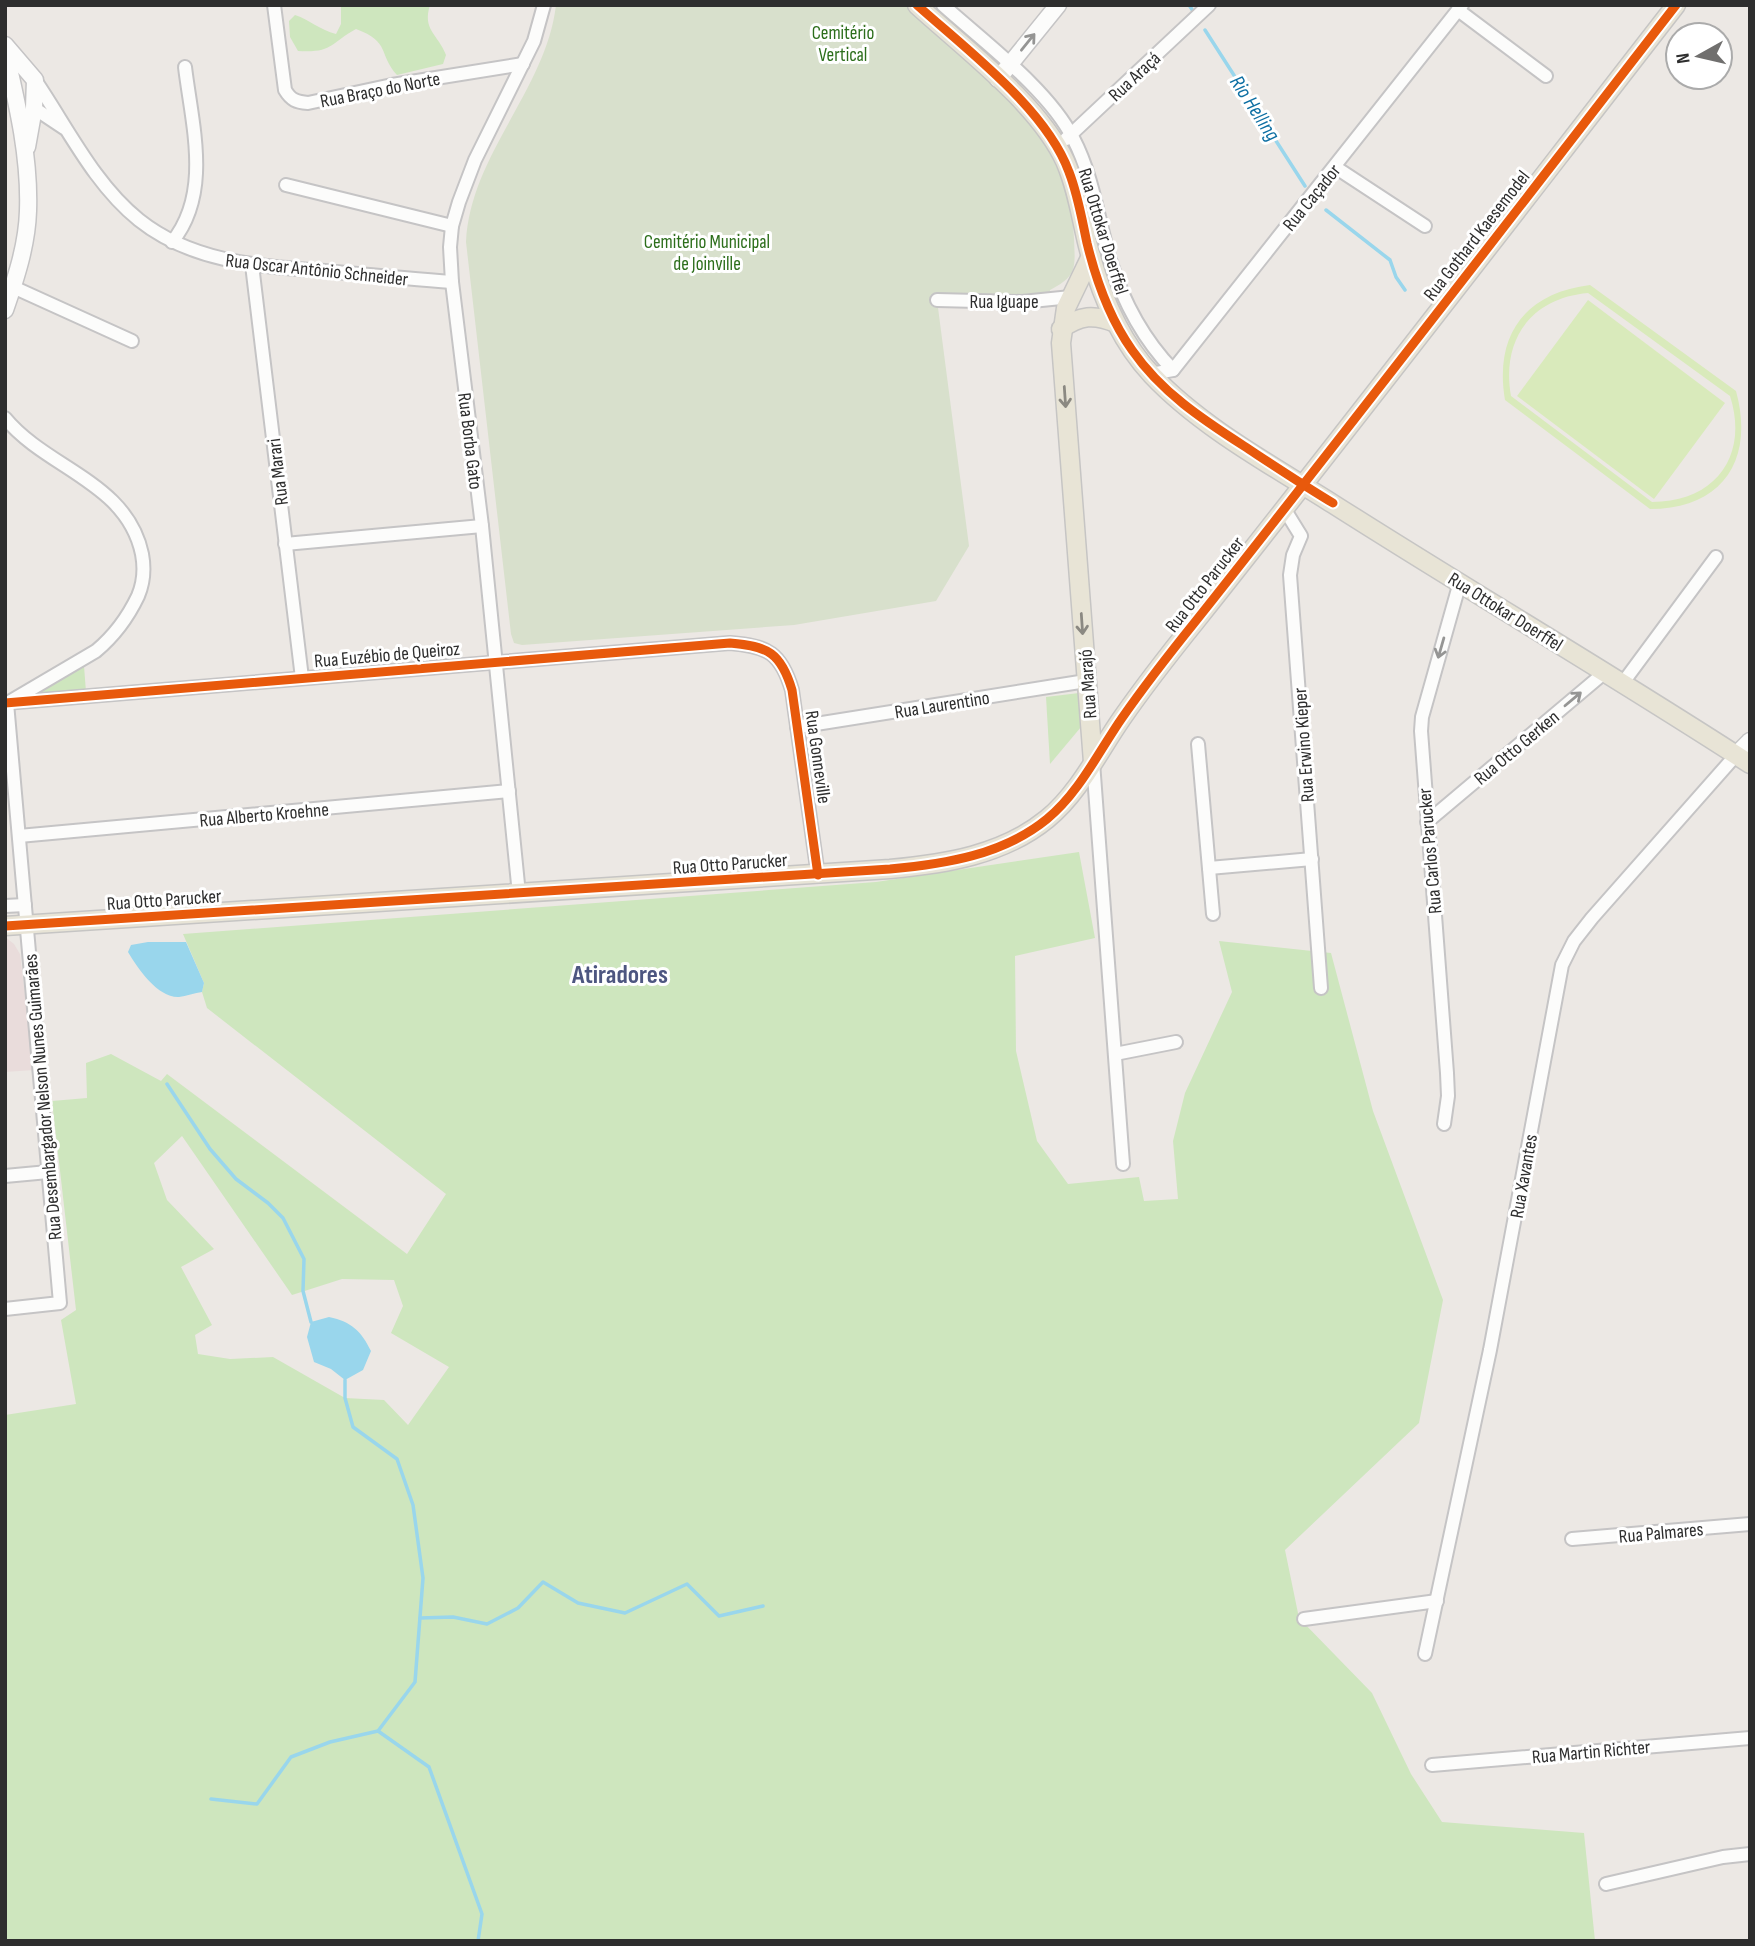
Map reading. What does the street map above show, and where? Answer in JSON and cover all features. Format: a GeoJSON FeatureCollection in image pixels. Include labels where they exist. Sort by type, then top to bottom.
{"type":"FeatureCollection","features":[{"type":"Feature","properties":{"kind":"main road","name":"Rua Ottokar Doerffel"},"geometry":{"type":"LineString","coordinates":[[917,5],[1004,72],[1042,124],[1064,140],[1069,171],[1091,256],[1116,323],[1131,349],[1150,373],[1199,417],[1303,485],[1743,760]]}},
{"type":"Feature","properties":{"kind":"main road","name":"Rua Gothard Kaesemodel"},"geometry":{"type":"LineString","coordinates":[[1303,485],[1676,5]]}},
{"type":"Feature","properties":{"kind":"main road","name":"Rua Marajó"},"geometry":{"type":"LineString","coordinates":[[1091,256],[1061,329],[1093,762]]}},
{"type":"Feature","properties":{"kind":"main road"},"geometry":{"type":"LineString","coordinates":[[1061,329],[1088,316],[1116,323]]}},
{"type":"Feature","properties":{"kind":"main road","name":"Rua Otto Parucker"},"geometry":{"type":"LineString","coordinates":[[5,926],[818,875],[933,864],[977,855],[1007,844],[1051,817],[1093,762],[1124,714],[1303,485]]}},
{"type":"Feature","properties":{"kind":"main road"},"geometry":{"type":"LineString","coordinates":[[1285,510],[1304,504],[1333,503]]}},
{"type":"Feature","properties":{"kind":"main road"},"geometry":{"type":"LineString","coordinates":[[1088,706],[1105,721],[1117,719],[1124,714]]}},
{"type":"Feature","properties":{"kind":"street","name":"Rua Braço do Norte"},"geometry":{"type":"LineString","coordinates":[[274,5],[285,90],[290,98],[298,102],[308,103],[392,85],[523,64]]}},
{"type":"Feature","properties":{"kind":"street","name":"Rua Borba Gato"},"geometry":{"type":"LineString","coordinates":[[519,894],[482,526],[450,247],[452,226],[475,160],[534,41],[544,5]]}},
{"type":"Feature","properties":{"kind":"street"},"geometry":{"type":"LineString","coordinates":[[943,5],[1004,72],[1058,5]]}},
{"type":"Feature","properties":{"kind":"street","name":"Rua Araçá"},"geometry":{"type":"LineString","coordinates":[[1064,140],[1209,5]]}},
{"type":"Feature","properties":{"kind":"street"},"geometry":{"type":"LineString","coordinates":[[1460,8],[1546,76]]}},
{"type":"Feature","properties":{"kind":"street","name":"Rua Caçador"},"geometry":{"type":"LineString","coordinates":[[1173,370],[1460,8]]}},
{"type":"Feature","properties":{"kind":"street"},"geometry":{"type":"LineString","coordinates":[[5,45],[35,80],[34,108],[25,156]]}},
{"type":"Feature","properties":{"kind":"street"},"geometry":{"type":"LineString","coordinates":[[5,51],[25,156],[28,212],[24,242],[5,310]]}},
{"type":"Feature","properties":{"kind":"street"},"geometry":{"type":"LineString","coordinates":[[172,242],[185,224],[194,197],[196,155],[185,67]]}},
{"type":"Feature","properties":{"kind":"street"},"geometry":{"type":"LineString","coordinates":[[13,88],[25,78],[35,80]]}},
{"type":"Feature","properties":{"kind":"street","name":"Rua Oscar Antônio Schneider"},"geometry":{"type":"LineString","coordinates":[[35,80],[67,130],[122,203],[138,220],[172,242],[209,256],[252,265],[452,282]]}},
{"type":"Feature","properties":{"kind":"street"},"geometry":{"type":"LineString","coordinates":[[13,88],[34,108]]}},
{"type":"Feature","properties":{"kind":"street","name":"Rua Oscar Antônio Schneider"},"geometry":{"type":"LineString","coordinates":[[34,108],[67,130]]}},
{"type":"Feature","properties":{"kind":"street"},"geometry":{"type":"LineString","coordinates":[[1064,140],[1088,173],[1110,259],[1122,292],[1145,335],[1173,370]]}},
{"type":"Feature","properties":{"kind":"street"},"geometry":{"type":"LineString","coordinates":[[1335,167],[1425,226]]}},
{"type":"Feature","properties":{"kind":"street"},"geometry":{"type":"LineString","coordinates":[[286,185],[452,226]]}},
{"type":"Feature","properties":{"kind":"street","name":"Rua Marari"},"geometry":{"type":"LineString","coordinates":[[252,265],[302,678]]}},
{"type":"Feature","properties":{"kind":"street"},"geometry":{"type":"LineString","coordinates":[[13,287],[132,341]]}},
{"type":"Feature","properties":{"kind":"street","name":"Rua Iguape"},"geometry":{"type":"LineString","coordinates":[[937,300],[1022,302],[1072,297]]}},
{"type":"Feature","properties":{"kind":"street"},"geometry":{"type":"LineString","coordinates":[[1150,373],[1173,370]]}},
{"type":"Feature","properties":{"kind":"street"},"geometry":{"type":"LineString","coordinates":[[5,418],[22,436],[83,476],[117,505],[134,530],[144,570],[144,580],[135,601],[108,640],[96,651],[6,703]]}},
{"type":"Feature","properties":{"kind":"street","name":"Rua Erwino Kieper"},"geometry":{"type":"LineString","coordinates":[[1285,510],[1301,536],[1293,555],[1290,575],[1321,988]]}},
{"type":"Feature","properties":{"kind":"street"},"geometry":{"type":"LineString","coordinates":[[285,544],[482,526]]}},
{"type":"Feature","properties":{"kind":"street"},"geometry":{"type":"LineString","coordinates":[[1622,684],[1716,557]]}},
{"type":"Feature","properties":{"kind":"street","name":"Rua Carlos Parucker"},"geometry":{"type":"LineString","coordinates":[[1444,1124],[1448,1096],[1447,1073],[1421,745],[1422,717],[1460,582]]}},
{"type":"Feature","properties":{"kind":"street","name":"Rua Euzébio de Queiroz"},"geometry":{"type":"LineString","coordinates":[[6,703],[730,643],[757,646],[770,651]]}},
{"type":"Feature","properties":{"kind":"street","name":"Rua Gonneville"},"geometry":{"type":"LineString","coordinates":[[770,651],[787,673],[818,875]]}},
{"type":"Feature","properties":{"kind":"street","name":"Rua Otto Gerken"},"geometry":{"type":"LineString","coordinates":[[1427,822],[1604,673]]}},
{"type":"Feature","properties":{"kind":"street","name":"Rua Laurentino"},"geometry":{"type":"LineString","coordinates":[[797,727],[1086,681]]}},
{"type":"Feature","properties":{"kind":"street","name":"Rua Desembargador Nelson Nunes Guimarães"},"geometry":{"type":"LineString","coordinates":[[5,1309],[60,1303],[6,703]]}},
{"type":"Feature","properties":{"kind":"street"},"geometry":{"type":"LineString","coordinates":[[1743,760],[1750,741]]}},
{"type":"Feature","properties":{"kind":"street"},"geometry":{"type":"LineString","coordinates":[[1198,744],[1213,914]]}},
{"type":"Feature","properties":{"kind":"street","name":"Rua Xavantes"},"geometry":{"type":"LineString","coordinates":[[1425,1654],[1490,1350],[1562,965],[1574,941],[1592,918],[1743,760]]}},
{"type":"Feature","properties":{"kind":"street","name":"Rua Marajó"},"geometry":{"type":"LineString","coordinates":[[1093,762],[1123,1164]]}},
{"type":"Feature","properties":{"kind":"street","name":"Rua Alberto Kroehne"},"geometry":{"type":"LineString","coordinates":[[19,836],[509,791]]}},
{"type":"Feature","properties":{"kind":"street"},"geometry":{"type":"LineString","coordinates":[[1209,868],[1311,859]]}},
{"type":"Feature","properties":{"kind":"street"},"geometry":{"type":"LineString","coordinates":[[5,906],[25,905]]}},
{"type":"Feature","properties":{"kind":"street"},"geometry":{"type":"LineString","coordinates":[[1115,1054],[1176,1042]]}},
{"type":"Feature","properties":{"kind":"street"},"geometry":{"type":"LineString","coordinates":[[5,1176],[48,1172]]}},
{"type":"Feature","properties":{"kind":"street","name":"Rua Palmares"},"geometry":{"type":"LineString","coordinates":[[1572,1539],[1750,1524]]}},
{"type":"Feature","properties":{"kind":"street"},"geometry":{"type":"LineString","coordinates":[[1304,1619],[1437,1601]]}},
{"type":"Feature","properties":{"kind":"street","name":"Rua Martin Richter"},"geometry":{"type":"LineString","coordinates":[[1432,1765],[1750,1738]]}},
{"type":"Feature","properties":{"kind":"street"},"geometry":{"type":"LineString","coordinates":[[1606,1884],[1750,1853]]}},
{"type":"Feature","properties":{"kind":"shaded area"},"geometry":{"type":"Polygon","coordinates":[[[5,937],[14,944],[20,954],[34,1070],[5,1072],[5,937]]]}},
{"type":"Feature","properties":{"kind":"green space"},"geometry":{"type":"Polygon","coordinates":[[[341,5],[430,5],[429,26],[446,55],[443,64],[397,75],[379,44],[356,29],[325,49],[298,51],[290,37],[289,21],[295,15],[336,34],[341,24],[341,5]]]}},
{"type":"Feature","properties":{"kind":"green space","name":"Cemitério Municipal de Joinville"},"geometry":{"type":"Polygon","coordinates":[[[556,5],[910,5],[992,80],[1039,136],[1057,167],[1069,201],[1075,256],[1070,275],[1050,290],[1050,299],[937,300],[969,546],[936,601],[794,625],[522,645],[514,643],[466,242],[471,210],[480,180],[538,66],[556,5]]]}},
{"type":"Feature","properties":{"kind":"green space"},"geometry":{"type":"Polygon","coordinates":[[[1590,285],[1736,391],[1741,416],[1741,439],[1736,459],[1727,476],[1714,490],[1675,507],[1650,509],[1505,400],[1504,356],[1519,321],[1548,297],[1590,285]],[[1588,293],[1551,303],[1536,313],[1524,325],[1511,357],[1511,396],[1652,502],[1675,500],[1694,494],[1710,484],[1722,471],[1731,455],[1735,437],[1735,417],[1730,396],[1588,293]]]}},
{"type":"Feature","properties":{"kind":"green space"},"geometry":{"type":"Polygon","coordinates":[[[1588,300],[1725,403],[1654,499],[1517,396],[1588,300]]]}},
{"type":"Feature","properties":{"kind":"green space"},"geometry":{"type":"Polygon","coordinates":[[[84,666],[86,692],[26,697],[84,666]]]}},
{"type":"Feature","properties":{"kind":"green space"},"geometry":{"type":"Polygon","coordinates":[[[1079,693],[1081,727],[1050,764],[1046,697],[1079,693]]]}},
{"type":"Feature","properties":{"kind":"green space"},"geometry":{"type":"Polygon","coordinates":[[[1079,852],[1095,938],[1015,956],[1016,1051],[1037,1141],[1068,1184],[1139,1177],[1144,1201],[1178,1199],[1173,1141],[1185,1093],[1232,992],[1219,941],[1331,953],[1373,1111],[1443,1300],[1419,1423],[1285,1550],[1299,1618],[1372,1693],[1411,1774],[1442,1822],[1584,1833],[1595,1941],[5,1941],[5,1415],[76,1404],[61,1320],[76,1310],[52,1101],[87,1098],[86,1063],[111,1054],[161,1081],[167,1074],[407,1254],[446,1194],[207,1008],[202,992],[204,983],[183,934],[876,882],[1079,852]],[[182,1136],[154,1163],[167,1200],[214,1249],[181,1267],[212,1325],[195,1335],[198,1354],[230,1359],[273,1357],[345,1398],[384,1400],[408,1425],[449,1367],[391,1333],[403,1306],[394,1280],[342,1279],[292,1295],[182,1136]]]}},
{"type":"Feature","properties":{"kind":"water"},"geometry":{"type":"Polygon","coordinates":[[[186,942],[204,983],[202,992],[179,997],[156,988],[128,952],[131,945],[186,942]]]}},
{"type":"Feature","properties":{"kind":"water"},"geometry":{"type":"Polygon","coordinates":[[[329,1317],[355,1328],[371,1351],[363,1370],[345,1380],[331,1369],[314,1362],[307,1337],[311,1322],[329,1317]]]}},
{"type":"Feature","properties":{"kind":"waterway","name":"Rio Helling"},"geometry":{"type":"LineString","coordinates":[[1189,5],[1193,11]]}},
{"type":"Feature","properties":{"kind":"waterway","name":"Rio Helling"},"geometry":{"type":"LineString","coordinates":[[1205,30],[1305,186]]}},
{"type":"Feature","properties":{"kind":"waterway","name":"Rio Helling"},"geometry":{"type":"LineString","coordinates":[[1326,210],[1390,260],[1396,277],[1405,290]]}},
{"type":"Feature","properties":{"kind":"waterway"},"geometry":{"type":"LineString","coordinates":[[167,1084],[210,1149],[236,1179],[283,1218],[304,1259],[303,1291],[311,1322]]}},
{"type":"Feature","properties":{"kind":"waterway"},"geometry":{"type":"LineString","coordinates":[[211,1799],[257,1804],[291,1757],[330,1742],[378,1731],[415,1682],[423,1578],[413,1505],[397,1459],[353,1427],[345,1398],[345,1380]]}},
{"type":"Feature","properties":{"kind":"waterway"},"geometry":{"type":"LineString","coordinates":[[420,1618],[453,1617],[487,1624],[518,1608],[543,1582],[578,1603],[625,1613],[687,1584],[719,1616],[763,1606]]}},
{"type":"Feature","properties":{"kind":"waterway"},"geometry":{"type":"LineString","coordinates":[[378,1731],[429,1767],[482,1914],[478,1941]]}},
{"type":"Feature","properties":{"kind":"cycle path"},"geometry":{"type":"LineString","coordinates":[[917,5],[1024,103],[1058,149],[1075,190],[1099,285],[1124,338],[1143,365],[1169,392],[1198,415],[1333,503]]}},
{"type":"Feature","properties":{"kind":"cycle path"},"geometry":{"type":"LineString","coordinates":[[5,926],[890,869],[973,856],[1012,841],[1047,819],[1069,797],[1158,669],[1676,5]]}},
{"type":"Feature","properties":{"kind":"cycle path"},"geometry":{"type":"LineString","coordinates":[[5,703],[730,643],[754,646],[778,660],[792,690],[818,875]]}},
{"type":"Feature","properties":{"kind":"district","name":"Atiradores"},"geometry":{"type":"Point","coordinates":[620,974]}},
{"type":"Feature","properties":{"kind":"park label","name":"Cemitério Vertical"},"geometry":{"type":"Point","coordinates":[843,43]}}]}
